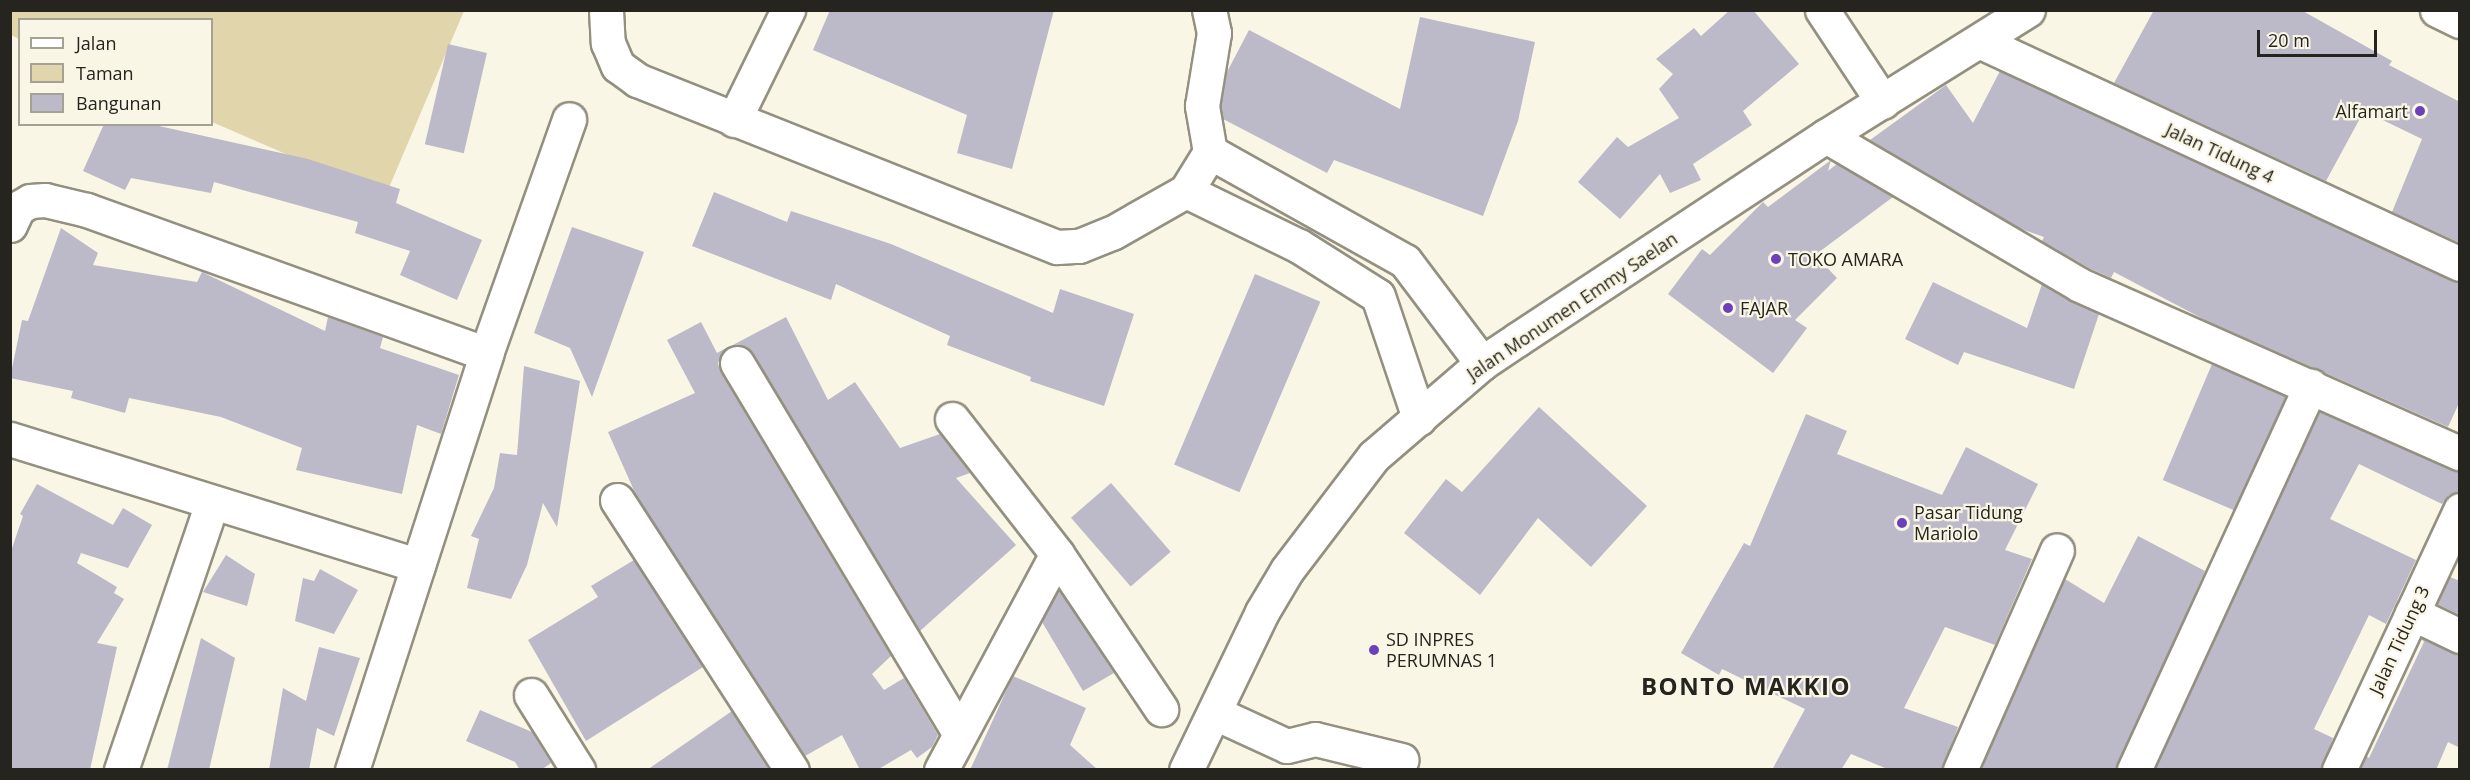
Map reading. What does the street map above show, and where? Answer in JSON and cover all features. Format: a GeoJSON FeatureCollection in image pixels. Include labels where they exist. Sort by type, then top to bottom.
{"type":"FeatureCollection","features":[{"type":"Feature","properties":{"kind":"street"},"geometry":{"type":"LineString","coordinates":[[606,10],[608,43],[618,66],[637,80],[1057,247],[1079,246],[1112,233],[1186,191],[1210,152],[1202,106],[1214,33],[1209,10]]}},
{"type":"Feature","properties":{"kind":"street"},"geometry":{"type":"LineString","coordinates":[[734,120],[788,10]]}},
{"type":"Feature","properties":{"kind":"street"},"geometry":{"type":"LineString","coordinates":[[1822,10],[1883,102]]}},
{"type":"Feature","properties":{"kind":"street"},"geometry":{"type":"LineString","coordinates":[[2437,10],[2460,21]]}},
{"type":"Feature","properties":{"kind":"street","name":"Jalan Monumen Emmy Saelan"},"geometry":{"type":"LineString","coordinates":[[1186,770],[1262,612],[1287,570],[1374,456],[1482,363],[1826,136],[1981,42],[2027,11]]}},
{"type":"Feature","properties":{"kind":"street","name":"Jalan Tidung 4"},"geometry":{"type":"LineString","coordinates":[[1981,42],[2460,264]]}},
{"type":"Feature","properties":{"kind":"street"},"geometry":{"type":"LineString","coordinates":[[352,770],[486,354],[569,119]]}},
{"type":"Feature","properties":{"kind":"street"},"geometry":{"type":"LineString","coordinates":[[1826,136],[2080,285],[2460,453]]}},
{"type":"Feature","properties":{"kind":"street"},"geometry":{"type":"LineString","coordinates":[[1210,152],[1405,261],[1482,363]]}},
{"type":"Feature","properties":{"kind":"street"},"geometry":{"type":"LineString","coordinates":[[1186,191],[1299,246],[1378,296],[1419,418]]}},
{"type":"Feature","properties":{"kind":"street"},"geometry":{"type":"LineString","coordinates":[[10,225],[18,208],[30,201],[45,200],[87,210],[486,354]]}},
{"type":"Feature","properties":{"kind":"street"},"geometry":{"type":"LineString","coordinates":[[1378,296],[1405,261]]}},
{"type":"Feature","properties":{"kind":"street"},"geometry":{"type":"LineString","coordinates":[[737,363],[959,733]]}},
{"type":"Feature","properties":{"kind":"street"},"geometry":{"type":"LineString","coordinates":[[2134,770],[2311,386]]}},
{"type":"Feature","properties":{"kind":"street"},"geometry":{"type":"LineString","coordinates":[[952,419],[1058,554],[1161,710]]}},
{"type":"Feature","properties":{"kind":"street"},"geometry":{"type":"LineString","coordinates":[[10,439],[418,565]]}},
{"type":"Feature","properties":{"kind":"street"},"geometry":{"type":"LineString","coordinates":[[617,500],[792,770]]}},
{"type":"Feature","properties":{"kind":"street"},"geometry":{"type":"LineString","coordinates":[[121,770],[212,502]]}},
{"type":"Feature","properties":{"kind":"street","name":"Jalan Tidung 3"},"geometry":{"type":"LineString","coordinates":[[2339,770],[2460,510]]}},
{"type":"Feature","properties":{"kind":"street"},"geometry":{"type":"LineString","coordinates":[[1960,770],[2057,550]]}},
{"type":"Feature","properties":{"kind":"street"},"geometry":{"type":"LineString","coordinates":[[941,770],[1058,554]]}},
{"type":"Feature","properties":{"kind":"street"},"geometry":{"type":"LineString","coordinates":[[2412,613],[2460,636]]}},
{"type":"Feature","properties":{"kind":"street"},"geometry":{"type":"LineString","coordinates":[[531,695],[578,770]]}},
{"type":"Feature","properties":{"kind":"street"},"geometry":{"type":"LineString","coordinates":[[1215,713],[1287,746],[1315,739],[1402,760]]}},
{"type":"Feature","properties":{"kind":"green space"},"geometry":{"type":"Polygon","coordinates":[[[11,11],[464,11],[385,197],[213,122],[213,18],[18,18],[18,38],[11,35],[11,11]]]}},
{"type":"Feature","properties":{"kind":"building"},"geometry":{"type":"Polygon","coordinates":[[[830,10],[1054,10],[1012,169],[957,153],[967,115],[813,50],[830,10]]]}},
{"type":"Feature","properties":{"kind":"building"},"geometry":{"type":"Polygon","coordinates":[[[1730,10],[1753,10],[1799,64],[1743,111],[1752,125],[1693,164],[1701,180],[1670,193],[1660,174],[1620,219],[1578,182],[1617,137],[1628,147],[1679,118],[1659,89],[1673,74],[1656,59],[1694,28],[1701,36],[1730,10]]]}},
{"type":"Feature","properties":{"kind":"building"},"geometry":{"type":"Polygon","coordinates":[[[2154,10],[2301,10],[2392,61],[2389,65],[2460,102],[2460,243],[2392,212],[2422,139],[2364,111],[2326,181],[2114,83],[2154,10]]]}},
{"type":"Feature","properties":{"kind":"building"},"geometry":{"type":"Polygon","coordinates":[[[1420,17],[1535,42],[1518,121],[1483,216],[1334,160],[1327,173],[1223,119],[1221,106],[1227,72],[1249,30],[1400,109],[1420,17]]]}},
{"type":"Feature","properties":{"kind":"building"},"geometry":{"type":"Polygon","coordinates":[[[448,44],[487,53],[464,153],[425,144],[448,44]]]}},
{"type":"Feature","properties":{"kind":"building"},"geometry":{"type":"Polygon","coordinates":[[[2000,71],[2460,282],[2460,401],[2448,427],[2207,321],[2114,272],[2111,278],[2089,268],[2042,241],[2044,237],[2021,229],[1870,140],[1946,85],[1973,123],[2000,71]]]}},
{"type":"Feature","properties":{"kind":"building"},"geometry":{"type":"Polygon","coordinates":[[[103,126],[159,126],[308,159],[400,189],[396,203],[482,240],[457,300],[400,275],[410,251],[355,233],[358,222],[214,182],[211,193],[131,178],[125,190],[83,171],[103,126]]]}},
{"type":"Feature","properties":{"kind":"building"},"geometry":{"type":"Polygon","coordinates":[[[1831,160],[1828,171],[1837,164],[1893,197],[1815,255],[1837,278],[1795,320],[1807,328],[1773,373],[1668,294],[1702,249],[1710,255],[1763,202],[1768,207],[1831,160]]]}},
{"type":"Feature","properties":{"kind":"building"},"geometry":{"type":"Polygon","coordinates":[[[714,192],[787,222],[791,211],[891,244],[1053,313],[1060,289],[1134,314],[1104,406],[1030,381],[1031,377],[947,345],[950,336],[836,284],[831,300],[692,246],[714,192]]]}},
{"type":"Feature","properties":{"kind":"building"},"geometry":{"type":"Polygon","coordinates":[[[572,227],[644,252],[592,397],[570,348],[534,333],[572,227]]]}},
{"type":"Feature","properties":{"kind":"building"},"geometry":{"type":"Polygon","coordinates":[[[61,228],[98,253],[93,265],[197,282],[202,272],[325,331],[328,317],[383,337],[380,348],[459,375],[441,434],[417,425],[402,494],[296,470],[302,448],[221,417],[129,398],[125,413],[71,398],[73,391],[10,378],[22,320],[28,321],[61,228]]]}},
{"type":"Feature","properties":{"kind":"building"},"geometry":{"type":"Polygon","coordinates":[[[1255,274],[1320,302],[1239,492],[1174,465],[1255,274]]]}},
{"type":"Feature","properties":{"kind":"building"},"geometry":{"type":"Polygon","coordinates":[[[1933,282],[2027,328],[2042,284],[2099,314],[2074,389],[1964,352],[1958,365],[1905,339],[1933,282]]]}},
{"type":"Feature","properties":{"kind":"building"},"geometry":{"type":"Polygon","coordinates":[[[786,317],[828,400],[855,382],[900,448],[940,434],[970,473],[956,478],[1016,545],[920,631],[753,353],[746,346],[731,346],[786,317]]]}},
{"type":"Feature","properties":{"kind":"building"},"geometry":{"type":"Polygon","coordinates":[[[701,322],[717,353],[726,348],[718,363],[721,373],[891,656],[872,674],[884,690],[904,678],[938,735],[932,747],[917,758],[911,750],[877,770],[860,770],[842,735],[805,756],[636,495],[608,432],[695,393],[667,340],[701,322]]]}},
{"type":"Feature","properties":{"kind":"building"},"geometry":{"type":"Polygon","coordinates":[[[2212,364],[2287,396],[2237,512],[2163,480],[2212,364]]]}},
{"type":"Feature","properties":{"kind":"building"},"geometry":{"type":"Polygon","coordinates":[[[524,366],[580,381],[557,527],[543,503],[527,565],[511,599],[467,588],[479,539],[471,536],[494,488],[500,453],[517,455],[524,366]]]}},
{"type":"Feature","properties":{"kind":"building"},"geometry":{"type":"Polygon","coordinates":[[[1539,407],[1647,506],[1591,567],[1538,518],[1480,595],[1404,533],[1446,479],[1462,492],[1539,407]]]}},
{"type":"Feature","properties":{"kind":"building"},"geometry":{"type":"Polygon","coordinates":[[[2320,412],[2460,471],[2460,491],[2449,495],[2442,504],[2359,464],[2330,519],[2416,560],[2386,624],[2369,615],[2314,729],[2333,738],[2321,770],[2155,770],[2320,412]]]}},
{"type":"Feature","properties":{"kind":"building"},"geometry":{"type":"Polygon","coordinates":[[[1806,414],[1847,431],[1837,454],[1942,495],[1966,447],[2038,484],[2005,550],[2032,559],[1995,645],[1945,627],[1904,708],[1958,727],[1942,770],[1890,770],[1851,754],[1841,770],[1772,770],[1805,709],[1722,669],[1719,675],[1681,653],[1744,543],[1750,546],[1806,414]]]}},
{"type":"Feature","properties":{"kind":"building"},"geometry":{"type":"Polygon","coordinates":[[[1111,483],[1171,552],[1131,586],[1071,518],[1111,483]]]}},
{"type":"Feature","properties":{"kind":"building"},"geometry":{"type":"Polygon","coordinates":[[[37,484],[113,525],[123,508],[152,525],[128,568],[81,553],[77,563],[117,587],[114,593],[124,599],[97,643],[117,647],[90,770],[10,770],[10,554],[23,516],[20,514],[37,484]]]}},
{"type":"Feature","properties":{"kind":"building"},"geometry":{"type":"Polygon","coordinates":[[[2138,536],[2205,571],[2116,770],[1981,770],[2065,579],[2104,603],[2138,536]]]}},
{"type":"Feature","properties":{"kind":"building"},"geometry":{"type":"Polygon","coordinates":[[[226,555],[255,574],[247,606],[203,592],[226,555]]]}},
{"type":"Feature","properties":{"kind":"building"},"geometry":{"type":"Polygon","coordinates":[[[634,560],[703,667],[586,741],[528,640],[598,597],[591,586],[634,560]]]}},
{"type":"Feature","properties":{"kind":"building"},"geometry":{"type":"Polygon","coordinates":[[[320,569],[358,590],[334,634],[295,621],[303,578],[314,581],[320,569]]]}},
{"type":"Feature","properties":{"kind":"building"},"geometry":{"type":"Polygon","coordinates":[[[2450,577],[2460,581],[2460,615],[2437,604],[2450,577]]]}},
{"type":"Feature","properties":{"kind":"building"},"geometry":{"type":"Polygon","coordinates":[[[1059,590],[1114,673],[1083,691],[1042,622],[1059,590]]]}},
{"type":"Feature","properties":{"kind":"building"},"geometry":{"type":"Polygon","coordinates":[[[201,638],[235,658],[209,770],[167,770],[201,638]]]}},
{"type":"Feature","properties":{"kind":"building"},"geometry":{"type":"Polygon","coordinates":[[[2421,638],[2460,654],[2460,748],[2448,742],[2436,770],[2360,770],[2366,756],[2369,758],[2424,642],[2421,638]]]}},
{"type":"Feature","properties":{"kind":"building"},"geometry":{"type":"Polygon","coordinates":[[[319,647],[360,658],[334,736],[317,728],[309,770],[269,770],[283,688],[306,701],[319,647]]]}},
{"type":"Feature","properties":{"kind":"building"},"geometry":{"type":"Polygon","coordinates":[[[1013,676],[1086,708],[1070,745],[1098,770],[970,770],[1013,676]]]}},
{"type":"Feature","properties":{"kind":"building"},"geometry":{"type":"Polygon","coordinates":[[[480,710],[532,732],[551,763],[541,770],[520,770],[515,762],[466,741],[480,710]]]}},
{"type":"Feature","properties":{"kind":"building"},"geometry":{"type":"Polygon","coordinates":[[[732,711],[769,770],[647,770],[732,711]]]}},
{"type":"Feature","properties":{"kind":"place","name":"Alfamart"},"geometry":{"type":"Point","coordinates":[2420,111]}},
{"type":"Feature","properties":{"kind":"place","name":"TOKO AMARA"},"geometry":{"type":"Point","coordinates":[1776,259]}},
{"type":"Feature","properties":{"kind":"place","name":"FAJAR"},"geometry":{"type":"Point","coordinates":[1728,308]}},
{"type":"Feature","properties":{"kind":"place","name":"Pasar Tidung Mariolo"},"geometry":{"type":"Point","coordinates":[1902,523]}},
{"type":"Feature","properties":{"kind":"place","name":"SD INPRES PERUMNAS 1"},"geometry":{"type":"Point","coordinates":[1374,650]}},
{"type":"Feature","properties":{"kind":"district","name":"BONTO MAKKIO"},"geometry":{"type":"Point","coordinates":[1746,686]}}]}
